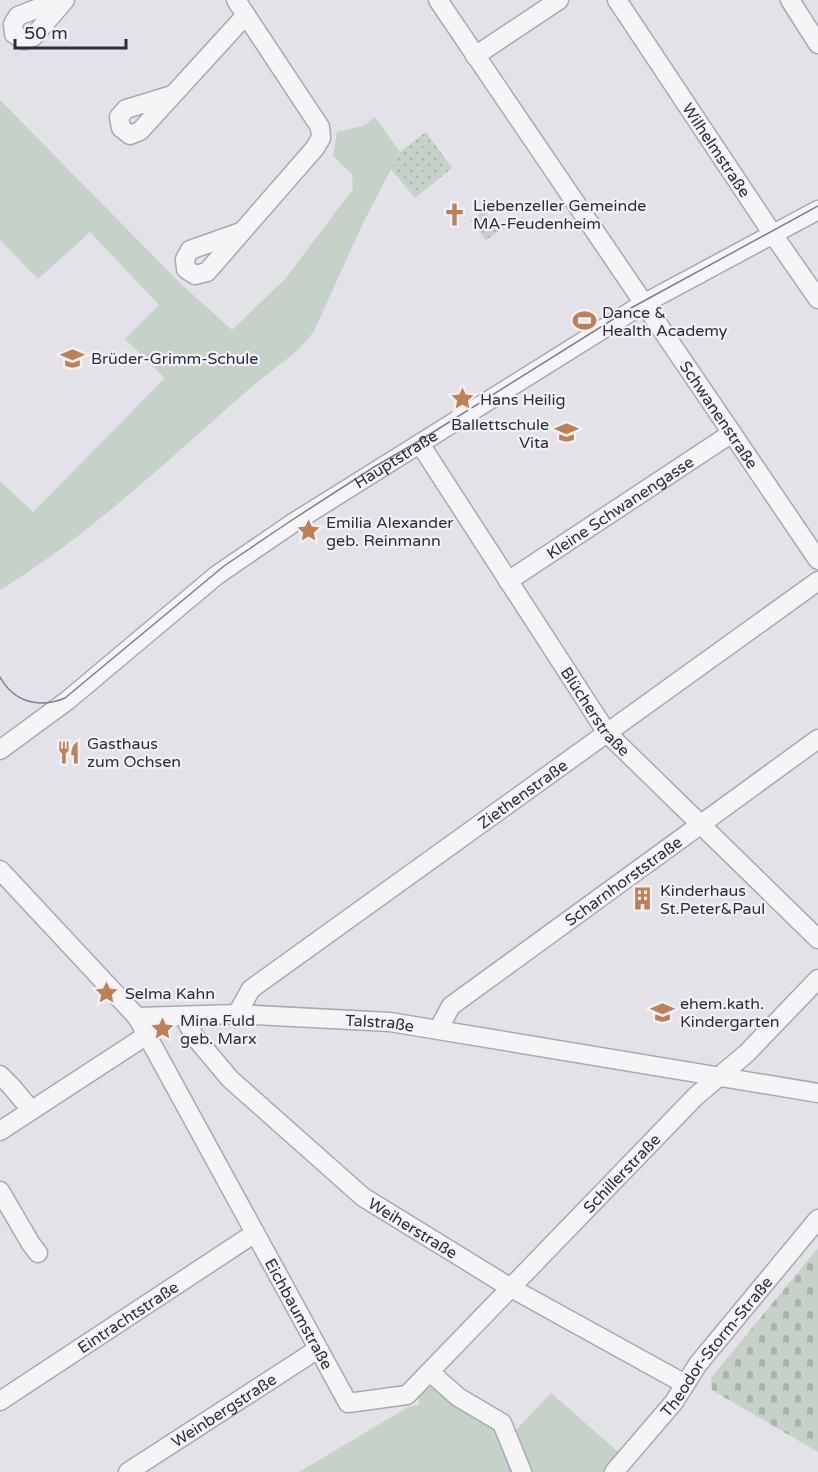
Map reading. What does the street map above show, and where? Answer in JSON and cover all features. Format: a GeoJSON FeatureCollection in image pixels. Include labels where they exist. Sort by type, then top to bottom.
{"type":"FeatureCollection","features":[{"type":"Feature","properties":{"kind":"street"},"geometry":{"type":"LineString","coordinates":[[59,0],[18,16],[13,24],[14,34],[24,40],[33,37],[65,0]]}},
{"type":"Feature","properties":{"kind":"street","name":"Schwanenstraße"},"geometry":{"type":"LineString","coordinates":[[438,0],[818,560]]}},
{"type":"Feature","properties":{"kind":"street"},"geometry":{"type":"LineString","coordinates":[[475,56],[559,0]]}},
{"type":"Feature","properties":{"kind":"street","name":"Wilhelmstraße"},"geometry":{"type":"LineString","coordinates":[[617,0],[818,299]]}},
{"type":"Feature","properties":{"kind":"street"},"geometry":{"type":"LineString","coordinates":[[790,0],[818,44]]}},
{"type":"Feature","properties":{"kind":"street"},"geometry":{"type":"LineString","coordinates":[[172,95],[241,7],[320,127],[321,138],[315,148],[241,232]]}},
{"type":"Feature","properties":{"kind":"street","name":"Hauptstraße"},"geometry":{"type":"LineString","coordinates":[[0,750],[68,699],[240,558],[375,470],[643,304],[818,210]]}},
{"type":"Feature","properties":{"kind":"street","name":"Kleine Schwanengasse"},"geometry":{"type":"LineString","coordinates":[[508,581],[732,433]]}},
{"type":"Feature","properties":{"kind":"street","name":"Blücherstraße"},"geometry":{"type":"LineString","coordinates":[[420,444],[607,732],[818,939]]}},
{"type":"Feature","properties":{"kind":"street","name":"Ziethenstraße"},"geometry":{"type":"LineString","coordinates":[[237,1014],[251,989],[818,581]]}},
{"type":"Feature","properties":{"kind":"street","name":"Scharnhorststraße"},"geometry":{"type":"LineString","coordinates":[[439,1028],[451,1006],[818,739]]}},
{"type":"Feature","properties":{"kind":"street"},"geometry":{"type":"LineString","coordinates":[[0,870],[137,1017]]}},
{"type":"Feature","properties":{"kind":"street","name":"Schillerstraße"},"geometry":{"type":"LineString","coordinates":[[430,1372],[696,1096],[747,1053],[818,980]]}},
{"type":"Feature","properties":{"kind":"street","name":"Talstraße"},"geometry":{"type":"LineString","coordinates":[[137,1017],[237,1014],[390,1022],[439,1028],[818,1093]]}},
{"type":"Feature","properties":{"kind":"street","name":"Weiherstraße"},"geometry":{"type":"LineString","coordinates":[[184,1016],[194,1036],[230,1079],[363,1197],[511,1288],[685,1384]]}},
{"type":"Feature","properties":{"kind":"street","name":"Eichbaumstraße"},"geometry":{"type":"LineString","coordinates":[[137,1017],[348,1403],[407,1395],[430,1372]]}},
{"type":"Feature","properties":{"kind":"street"},"geometry":{"type":"LineString","coordinates":[[0,1131],[147,1035]]}},
{"type":"Feature","properties":{"kind":"street"},"geometry":{"type":"LineString","coordinates":[[0,1076],[31,1110]]}},
{"type":"Feature","properties":{"kind":"street"},"geometry":{"type":"LineString","coordinates":[[0,1191],[31,1244],[39,1253]]}},
{"type":"Feature","properties":{"kind":"street","name":"Theodor-Storm-Straße"},"geometry":{"type":"LineString","coordinates":[[614,1472],[674,1402],[698,1364],[818,1220]]}},
{"type":"Feature","properties":{"kind":"street","name":"Eintrachtstraße"},"geometry":{"type":"LineString","coordinates":[[0,1401],[255,1233]]}},
{"type":"Feature","properties":{"kind":"street","name":"Weinbergstraße"},"geometry":{"type":"LineString","coordinates":[[128,1472],[318,1349]]}},
{"type":"Feature","properties":{"kind":"street"},"geometry":{"type":"LineString","coordinates":[[430,1372],[458,1397],[502,1423],[522,1472]]}},
{"type":"Feature","properties":{"kind":"green space"},"geometry":{"type":"Polygon","coordinates":[[[0,100],[181,284],[232,330],[285,279],[353,189],[352,174],[333,156],[337,132],[363,126],[375,117],[400,152],[363,223],[309,338],[97,521],[0,590],[0,481],[33,512],[165,378],[125,339],[159,305],[90,232],[38,279],[0,240],[0,100]]]}},
{"type":"Feature","properties":{"kind":"green space"},"geometry":{"type":"Polygon","coordinates":[[[426,132],[452,168],[415,198],[391,169],[400,152],[426,132]]]}},
{"type":"Feature","properties":{"kind":"green space"},"geometry":{"type":"Polygon","coordinates":[[[484,210],[499,231],[486,240],[470,221],[484,210]]]}},
{"type":"Feature","properties":{"kind":"green space"},"geometry":{"type":"Polygon","coordinates":[[[818,1248],[818,1452],[712,1390],[711,1378],[818,1248]]]}},
{"type":"Feature","properties":{"kind":"green space"},"geometry":{"type":"Polygon","coordinates":[[[433,1381],[514,1432],[551,1393],[623,1456],[609,1472],[299,1472],[410,1406],[419,1405],[418,1389],[433,1381]]]}},
{"type":"Feature","properties":{"kind":"tram line"},"geometry":{"type":"LineString","coordinates":[[0,677],[12,692],[28,701],[46,703],[65,698],[224,566],[289,522],[631,308],[818,206]]}},
{"type":"Feature","properties":{"kind":"place","name":"Liebenzeller Gemeinde MA-Feudenheim"},"geometry":{"type":"Point","coordinates":[455,214]}},
{"type":"Feature","properties":{"kind":"place","name":"Dance & Health Academy"},"geometry":{"type":"Point","coordinates":[584,321]}},
{"type":"Feature","properties":{"kind":"place","name":"Brüder-Grimm-Schule"},"geometry":{"type":"Point","coordinates":[73,358]}},
{"type":"Feature","properties":{"kind":"place","name":"Hans Heilig"},"geometry":{"type":"Point","coordinates":[462,399]}},
{"type":"Feature","properties":{"kind":"place","name":"Ballettschule Vita"},"geometry":{"type":"Point","coordinates":[567,433]}},
{"type":"Feature","properties":{"kind":"place","name":"Emilia Alexander geb. Reinmann"},"geometry":{"type":"Point","coordinates":[308,531]}},
{"type":"Feature","properties":{"kind":"place","name":"Gasthaus zum Ochsen"},"geometry":{"type":"Point","coordinates":[69,752]}},
{"type":"Feature","properties":{"kind":"place","name":"Kinderhaus St.Peter&Paul"},"geometry":{"type":"Point","coordinates":[642,899]}},
{"type":"Feature","properties":{"kind":"place","name":"Selma Kahn"},"geometry":{"type":"Point","coordinates":[107,993]}},
{"type":"Feature","properties":{"kind":"place","name":"ehem.kath. Kindergarten"},"geometry":{"type":"Point","coordinates":[662,1012]}},
{"type":"Feature","properties":{"kind":"place","name":"Mina Fuld geb. Marx"},"geometry":{"type":"Point","coordinates":[162,1029]}}]}
